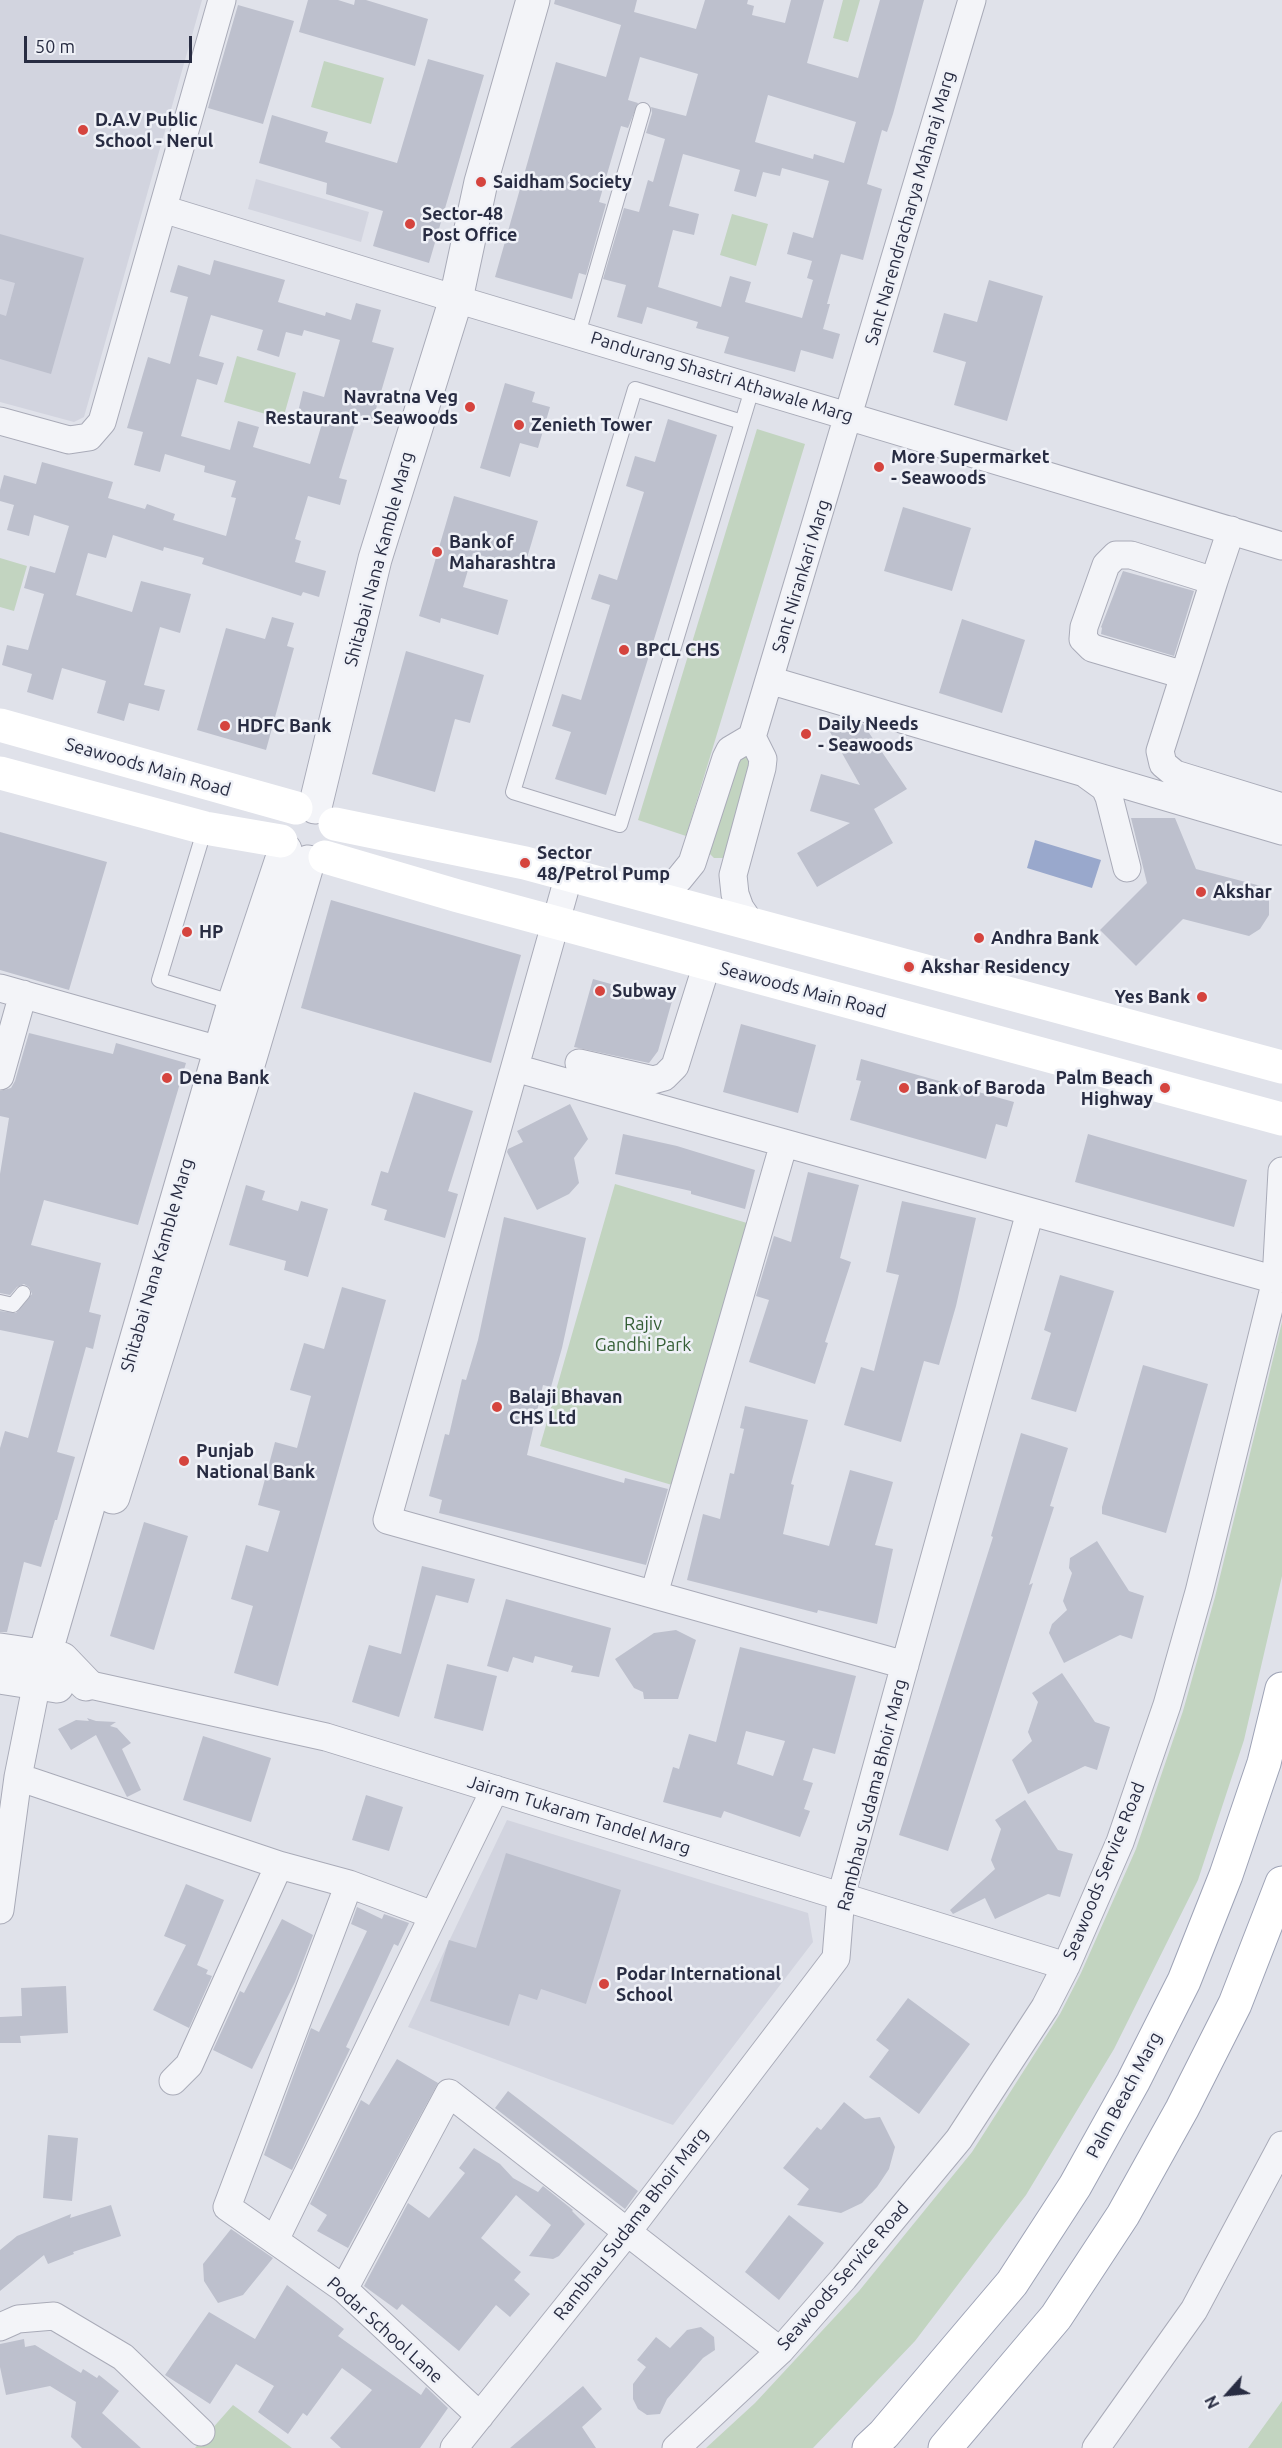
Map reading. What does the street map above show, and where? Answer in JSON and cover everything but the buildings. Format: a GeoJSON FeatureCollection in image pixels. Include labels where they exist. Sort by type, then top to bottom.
{"type":"FeatureCollection","features":[{"type":"Feature","properties":{"kind":"main road","name":"Seawoods Main Road"},"geometry":{"type":"LineString","coordinates":[[0,725],[315,813],[525,863],[1282,1067]]}},
{"type":"Feature","properties":{"kind":"main road","name":"Seawoods Main Road"},"geometry":{"type":"LineString","coordinates":[[0,773],[1282,1119]]}},
{"type":"Feature","properties":{"kind":"main road"},"geometry":{"type":"LineString","coordinates":[[315,813],[337,833],[335,842],[299,852],[282,822],[288,814],[315,813]]}},
{"type":"Feature","properties":{"kind":"main road","name":"Palm Beach Marg"},"geometry":{"type":"LineString","coordinates":[[869,2448],[884,2434],[1012,2283],[1075,2186],[1133,2082],[1184,1981],[1226,1875],[1264,1763],[1282,1689]]}},
{"type":"Feature","properties":{"kind":"main road"},"geometry":{"type":"LineString","coordinates":[[945,2448],[1056,2317],[1122,2215],[1182,2109],[1234,2004],[1282,1883]]}},
{"type":"Feature","properties":{"kind":"street"},"geometry":{"type":"LineString","coordinates":[[0,421],[69,440],[89,437],[102,422],[222,0]]}},
{"type":"Feature","properties":{"kind":"street","name":"Shitabai Nana Kamble Marg"},"geometry":{"type":"LineString","coordinates":[[315,813],[375,559],[456,298],[481,182],[533,0]]}},
{"type":"Feature","properties":{"kind":"street","name":"Sant Narendracharya Maharaj Marg"},"geometry":{"type":"LineString","coordinates":[[849,415],[972,0]]}},
{"type":"Feature","properties":{"kind":"street","name":"Pandurang Shastri Athawale Marg"},"geometry":{"type":"LineString","coordinates":[[163,208],[1282,546]]}},
{"type":"Feature","properties":{"kind":"street","name":"Sant Nirankari Marg"},"geometry":{"type":"LineString","coordinates":[[752,737],[849,415]]}},
{"type":"Feature","properties":{"kind":"street"},"geometry":{"type":"LineString","coordinates":[[1231,530],[1160,751],[1163,764],[1175,774],[1282,807]]}},
{"type":"Feature","properties":{"kind":"street"},"geometry":{"type":"LineString","coordinates":[[1184,675],[1092,648],[1083,639],[1084,627],[1106,565],[1116,555],[1131,555],[1214,581]]}},
{"type":"Feature","properties":{"kind":"street"},"geometry":{"type":"LineString","coordinates":[[770,680],[1282,831]]}},
{"type":"Feature","properties":{"kind":"street"},"geometry":{"type":"LineString","coordinates":[[647,896],[668,887],[679,879],[692,863],[729,750],[752,737],[763,759],[762,768],[733,875],[738,901],[751,924]]}},
{"type":"Feature","properties":{"kind":"street"},"geometry":{"type":"LineString","coordinates":[[1084,773],[1105,788],[1127,868]]}},
{"type":"Feature","properties":{"kind":"street","name":"Shitabai Nana Kamble Marg"},"geometry":{"type":"LineString","coordinates":[[235,1054],[234,1003],[299,852]]}},
{"type":"Feature","properties":{"kind":"street","name":"Shitabai Nana Kamble Marg"},"geometry":{"type":"LineString","coordinates":[[49,1671],[235,1054],[299,852]]}},
{"type":"Feature","properties":{"kind":"street"},"geometry":{"type":"LineString","coordinates":[[569,876],[387,1520],[905,1665]]}},
{"type":"Feature","properties":{"kind":"street"},"geometry":{"type":"LineString","coordinates":[[579,1063],[653,1080],[664,1077],[675,1066],[708,964]]}},
{"type":"Feature","properties":{"kind":"street"},"geometry":{"type":"LineString","coordinates":[[0,1076],[12,991],[235,1054]]}},
{"type":"Feature","properties":{"kind":"street"},"geometry":{"type":"LineString","coordinates":[[515,1068],[1276,1280]]}},
{"type":"Feature","properties":{"kind":"street"},"geometry":{"type":"LineString","coordinates":[[654,1594],[784,1143]]}},
{"type":"Feature","properties":{"kind":"street","name":"Seawoods Service Road"},"geometry":{"type":"LineString","coordinates":[[676,2448],[780,2350],[844,2278],[958,2139],[1044,2007],[1066,1966],[1120,1842],[1167,1705],[1199,1592],[1276,1280],[1282,1171]]}},
{"type":"Feature","properties":{"kind":"street","name":"Rambhau Sudama Bhoir Marg"},"geometry":{"type":"LineString","coordinates":[[454,2448],[628,2231],[836,1958],[841,1896],[1030,1212]]}},
{"type":"Feature","properties":{"kind":"street"},"geometry":{"type":"LineString","coordinates":[[0,1650],[49,1671]]}},
{"type":"Feature","properties":{"kind":"street"},"geometry":{"type":"LineString","coordinates":[[0,1677],[49,1671]]}},
{"type":"Feature","properties":{"kind":"street"},"geometry":{"type":"LineString","coordinates":[[0,1910],[18,1777],[49,1671]]}},
{"type":"Feature","properties":{"kind":"street","name":"Jairam Tukaram Tandel Marg"},"geometry":{"type":"LineString","coordinates":[[49,1671],[86,1684],[326,1737],[1066,1966]]}},
{"type":"Feature","properties":{"kind":"street"},"geometry":{"type":"LineString","coordinates":[[18,1777],[279,1865],[349,1884],[433,1915]]}},
{"type":"Feature","properties":{"kind":"street"},"geometry":{"type":"LineString","coordinates":[[275,2240],[495,1789]]}},
{"type":"Feature","properties":{"kind":"street"},"geometry":{"type":"LineString","coordinates":[[173,2081],[189,2065],[279,1865]]}},
{"type":"Feature","properties":{"kind":"street","name":"Podar School Lane"},"geometry":{"type":"LineString","coordinates":[[349,1884],[227,2207],[344,2289],[480,2416]]}},
{"type":"Feature","properties":{"kind":"street"},"geometry":{"type":"LineString","coordinates":[[344,2289],[449,2093],[780,2350]]}},
{"type":"Feature","properties":{"kind":"street"},"geometry":{"type":"LineString","coordinates":[[1096,2448],[1194,2310],[1282,2145]]}},
{"type":"Feature","properties":{"kind":"street"},"geometry":{"type":"LineString","coordinates":[[0,2327],[18,2319],[54,2316],[123,2357],[201,2432]]}},
{"type":"Feature","properties":{"kind":"lane"},"geometry":{"type":"LineString","coordinates":[[578,334],[643,110]]}},
{"type":"Feature","properties":{"kind":"lane"},"geometry":{"type":"LineString","coordinates":[[742,422],[635,389],[513,792],[620,825],[753,386]]}},
{"type":"Feature","properties":{"kind":"lane"},"geometry":{"type":"LineString","coordinates":[[204,828],[159,980],[234,1003]]}},
{"type":"Feature","properties":{"kind":"lane"},"geometry":{"type":"LineString","coordinates":[[0,1302],[13,1305],[23,1293]]}},
{"type":"Feature","properties":{"kind":"shaded area","name":"D.A.V Public School - Nerul"},"geometry":{"type":"Polygon","coordinates":[[[0,0],[202,0],[84,417],[74,422],[0,402],[0,0]]]}},
{"type":"Feature","properties":{"kind":"shaded area"},"geometry":{"type":"Polygon","coordinates":[[[256,179],[369,212],[361,242],[248,209],[256,179]]]}},
{"type":"Feature","properties":{"kind":"shaded area","name":"Podar International School"},"geometry":{"type":"Polygon","coordinates":[[[507,1820],[808,1913],[813,1942],[673,2125],[408,2027],[507,1820]]]}},
{"type":"Feature","properties":{"kind":"green space"},"geometry":{"type":"Polygon","coordinates":[[[843,0],[860,0],[848,42],[833,38],[843,0]]]}},
{"type":"Feature","properties":{"kind":"green space"},"geometry":{"type":"Polygon","coordinates":[[[324,61],[384,78],[371,124],[311,107],[324,61]]]}},
{"type":"Feature","properties":{"kind":"green space"},"geometry":{"type":"Polygon","coordinates":[[[732,214],[768,224],[756,266],[720,255],[732,214]]]}},
{"type":"Feature","properties":{"kind":"green space"},"geometry":{"type":"Polygon","coordinates":[[[237,356],[296,373],[283,419],[224,402],[237,356]]]}},
{"type":"Feature","properties":{"kind":"green space"},"geometry":{"type":"Polygon","coordinates":[[[757,429],[805,444],[686,836],[638,820],[757,429]]]}},
{"type":"Feature","properties":{"kind":"green space"},"geometry":{"type":"Polygon","coordinates":[[[0,558],[27,566],[14,611],[0,607],[0,558]]]}},
{"type":"Feature","properties":{"kind":"green space"},"geometry":{"type":"Polygon","coordinates":[[[755,754],[725,858],[714,858],[708,852],[734,755],[755,754]]]}},
{"type":"Feature","properties":{"kind":"green space","name":"Rajiv Gandhi Park"},"geometry":{"type":"Polygon","coordinates":[[[615,1184],[747,1223],[672,1485],[540,1446],[615,1184]]]}},
{"type":"Feature","properties":{"kind":"green space"},"geometry":{"type":"Polygon","coordinates":[[[1282,1322],[1282,1576],[1244,1740],[1198,1880],[1114,2049],[1026,2195],[915,2341],[813,2448],[706,2448],[755,2403],[859,2291],[972,2152],[1060,2014],[1081,1973],[1136,1849],[1183,1711],[1215,1597],[1282,1322]]]}},
{"type":"Feature","properties":{"kind":"green space"},"geometry":{"type":"Polygon","coordinates":[[[1282,2401],[1282,2448],[1248,2448],[1282,2401]]]}},
{"type":"Feature","properties":{"kind":"green space"},"geometry":{"type":"Polygon","coordinates":[[[233,2405],[292,2448],[195,2448],[233,2405]]]}},
{"type":"Feature","properties":{"kind":"water"},"geometry":{"type":"Polygon","coordinates":[[[1035,840],[1101,860],[1092,888],[1027,868],[1035,840]]]}},
{"type":"Feature","properties":{"kind":"place","name":"D.A.V Public School - Nerul"},"geometry":{"type":"Point","coordinates":[83,130]}},
{"type":"Feature","properties":{"kind":"place","name":"Saidham Society"},"geometry":{"type":"Point","coordinates":[481,182]}},
{"type":"Feature","properties":{"kind":"place","name":"Sector-48 Post Office"},"geometry":{"type":"Point","coordinates":[410,224]}},
{"type":"Feature","properties":{"kind":"place","name":"Navratna Veg Restaurant - Seawoods"},"geometry":{"type":"Point","coordinates":[470,407]}},
{"type":"Feature","properties":{"kind":"place","name":"Zenieth Tower"},"geometry":{"type":"Point","coordinates":[519,425]}},
{"type":"Feature","properties":{"kind":"place","name":"More Supermarket - Seawoods"},"geometry":{"type":"Point","coordinates":[879,467]}},
{"type":"Feature","properties":{"kind":"place","name":"Bank of Maharashtra"},"geometry":{"type":"Point","coordinates":[437,552]}},
{"type":"Feature","properties":{"kind":"place","name":"BPCL CHS"},"geometry":{"type":"Point","coordinates":[624,650]}},
{"type":"Feature","properties":{"kind":"place","name":"HDFC Bank"},"geometry":{"type":"Point","coordinates":[225,726]}},
{"type":"Feature","properties":{"kind":"place","name":"Daily Needs - Seawoods"},"geometry":{"type":"Point","coordinates":[806,734]}},
{"type":"Feature","properties":{"kind":"place","name":"Sector 48/Petrol Pump"},"geometry":{"type":"Point","coordinates":[525,863]}},
{"type":"Feature","properties":{"kind":"place","name":"Akshar"},"geometry":{"type":"Point","coordinates":[1201,892]}},
{"type":"Feature","properties":{"kind":"place","name":"HP"},"geometry":{"type":"Point","coordinates":[187,932]}},
{"type":"Feature","properties":{"kind":"place","name":"Andhra Bank"},"geometry":{"type":"Point","coordinates":[979,938]}},
{"type":"Feature","properties":{"kind":"place","name":"Akshar Residency"},"geometry":{"type":"Point","coordinates":[909,967]}},
{"type":"Feature","properties":{"kind":"place","name":"Subway"},"geometry":{"type":"Point","coordinates":[600,991]}},
{"type":"Feature","properties":{"kind":"place","name":"Yes Bank"},"geometry":{"type":"Point","coordinates":[1202,997]}},
{"type":"Feature","properties":{"kind":"place","name":"Dena Bank"},"geometry":{"type":"Point","coordinates":[167,1078]}},
{"type":"Feature","properties":{"kind":"place","name":"Bank of Baroda"},"geometry":{"type":"Point","coordinates":[904,1088]}},
{"type":"Feature","properties":{"kind":"place","name":"Palm Beach Highway"},"geometry":{"type":"Point","coordinates":[1165,1088]}},
{"type":"Feature","properties":{"kind":"place","name":"Balaji Bhavan CHS Ltd"},"geometry":{"type":"Point","coordinates":[497,1407]}},
{"type":"Feature","properties":{"kind":"place","name":"Punjab National Bank"},"geometry":{"type":"Point","coordinates":[184,1461]}},
{"type":"Feature","properties":{"kind":"place","name":"Podar International School"},"geometry":{"type":"Point","coordinates":[604,1984]}}]}
